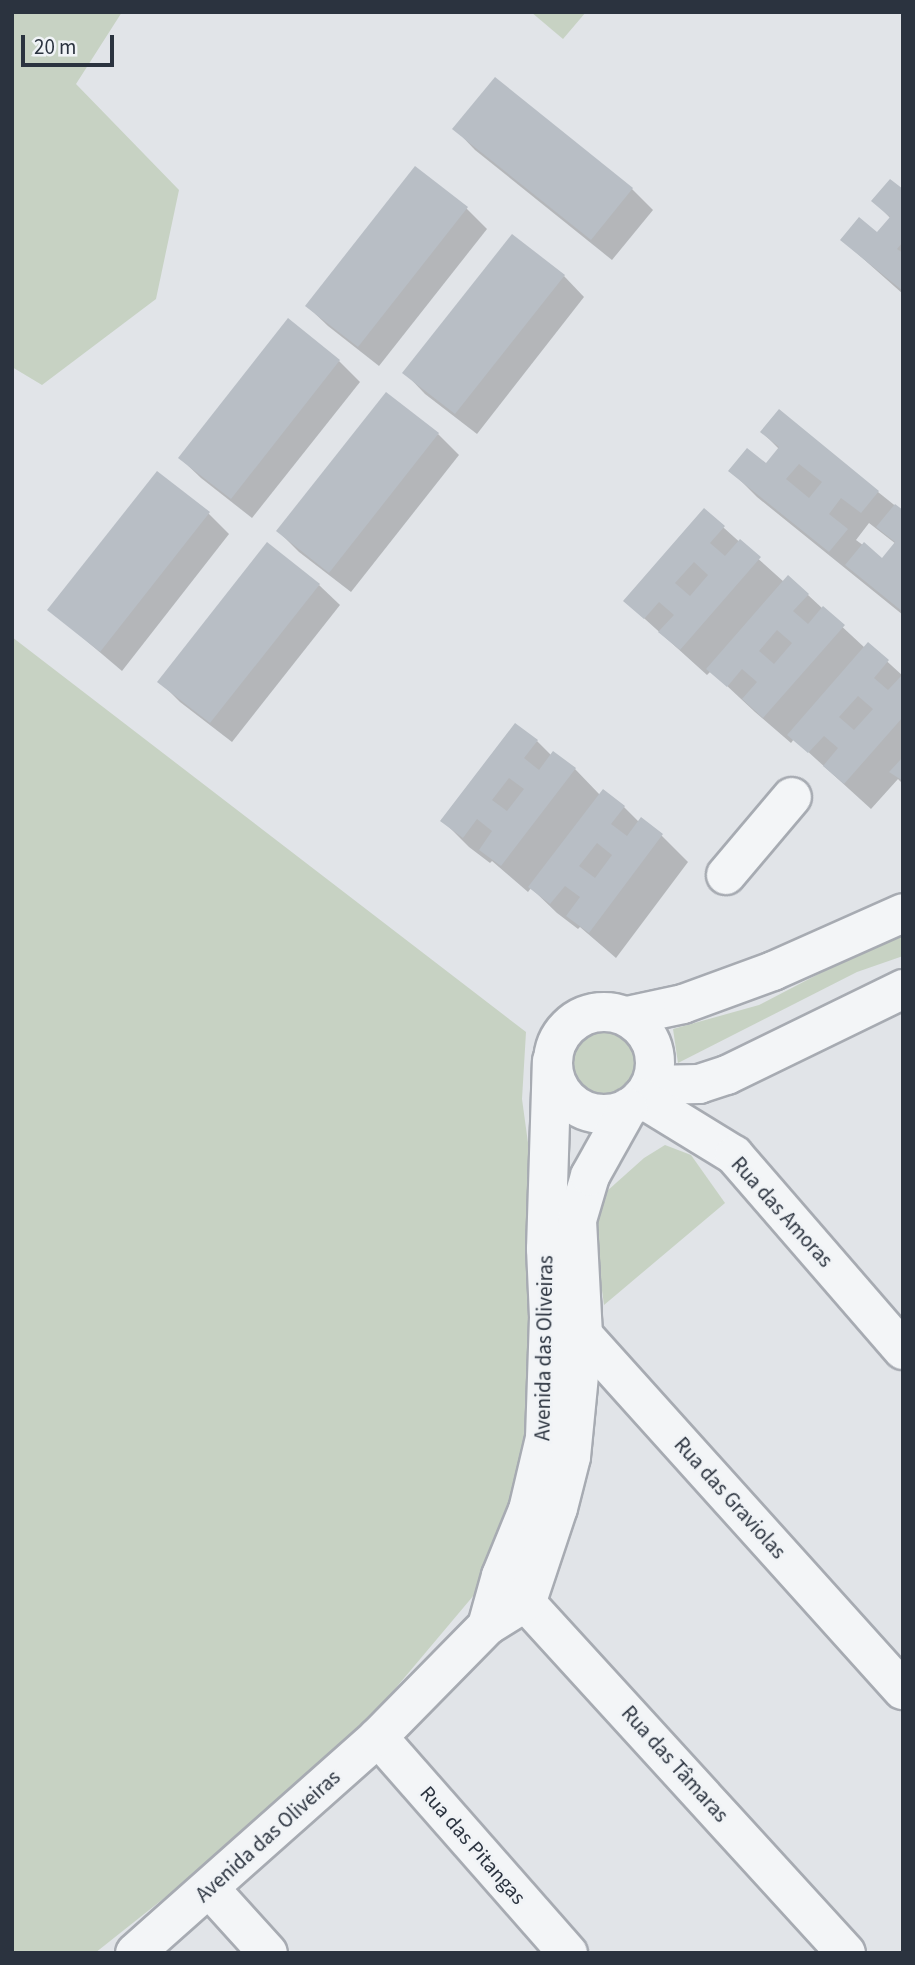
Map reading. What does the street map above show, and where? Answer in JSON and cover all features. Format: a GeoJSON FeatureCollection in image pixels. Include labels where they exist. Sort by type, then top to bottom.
{"type":"FeatureCollection","features":[{"type":"Feature","properties":{"kind":"street"},"geometry":{"type":"LineString","coordinates":[[726,875],[792,797]]}},
{"type":"Feature","properties":{"kind":"street","name":"Avenida das Oliveiras"},"geometry":{"type":"LineString","coordinates":[[514,1589],[545,1437],[549,1317],[546,1249],[552,1061],[556,1044],[565,1028],[579,1017],[594,1012],[626,1016],[683,1004],[773,971],[903,912]]}},
{"type":"Feature","properties":{"kind":"street"},"geometry":{"type":"LineString","coordinates":[[552,1061],[555,1079],[563,1095],[576,1107],[593,1113],[611,1114],[640,1097],[727,1075],[897,1001]]}},
{"type":"Feature","properties":{"kind":"street","name":"Avenida das Oliveiras"},"geometry":{"type":"LineString","coordinates":[[135,1953],[378,1737],[487,1626],[514,1589],[558,1508],[570,1457],[583,1335],[576,1220],[590,1176],[640,1097],[655,1061],[649,1038],[626,1016]]}},
{"type":"Feature","properties":{"kind":"street","name":"Rua das Amoras"},"geometry":{"type":"LineString","coordinates":[[640,1097],[734,1155],[903,1350]]}},
{"type":"Feature","properties":{"kind":"street","name":"Rua das Graviolas"},"geometry":{"type":"LineString","coordinates":[[549,1317],[583,1335],[903,1690]]}},
{"type":"Feature","properties":{"kind":"street","name":"Rua das Tâmaras"},"geometry":{"type":"LineString","coordinates":[[514,1589],[846,1953]]}},
{"type":"Feature","properties":{"kind":"street","name":"Rua das Pitangas"},"geometry":{"type":"LineString","coordinates":[[378,1737],[568,1953]]}},
{"type":"Feature","properties":{"kind":"street"},"geometry":{"type":"LineString","coordinates":[[210,1889],[268,1953]]}},
{"type":"Feature","properties":{"kind":"green space"},"geometry":{"type":"Polygon","coordinates":[[[12,12],[122,12],[76,84],[179,190],[156,299],[42,385],[12,367],[12,12]]]}},
{"type":"Feature","properties":{"kind":"green space"},"geometry":{"type":"Polygon","coordinates":[[[531,12],[586,12],[563,39],[531,12]]]}},
{"type":"Feature","properties":{"kind":"green space"},"geometry":{"type":"Polygon","coordinates":[[[12,637],[526,1032],[522,1099],[538,1216],[527,1464],[490,1576],[357,1734],[192,1876],[95,1953],[12,1953],[12,637]]]}},
{"type":"Feature","properties":{"kind":"green space"},"geometry":{"type":"Polygon","coordinates":[[[903,930],[903,956],[857,972],[678,1063],[673,1029],[759,1005],[903,930]]]}},
{"type":"Feature","properties":{"kind":"green space"},"geometry":{"type":"Polygon","coordinates":[[[604,1032],[622,1038],[630,1046],[636,1064],[630,1082],[622,1090],[604,1096],[586,1090],[578,1082],[572,1064],[578,1046],[586,1038],[604,1032]]]}},
{"type":"Feature","properties":{"kind":"green space"},"geometry":{"type":"Polygon","coordinates":[[[665,1145],[691,1155],[725,1203],[604,1305],[594,1232],[597,1200],[644,1158],[665,1145]]]}},
{"type":"Feature","properties":{"kind":"building"},"geometry":{"type":"Polygon","coordinates":[[[495,77],[633,188],[591,240],[452,129],[495,77]]]}},
{"type":"Feature","properties":{"kind":"building"},"geometry":{"type":"Polygon","coordinates":[[[415,166],[468,207],[358,347],[305,306],[415,166]]]}},
{"type":"Feature","properties":{"kind":"building"},"geometry":{"type":"Polygon","coordinates":[[[890,179],[903,189],[903,242],[897,249],[903,253],[903,291],[840,240],[859,217],[877,232],[890,217],[871,201],[890,179]]]}},
{"type":"Feature","properties":{"kind":"building"},"geometry":{"type":"Polygon","coordinates":[[[512,234],[565,275],[455,414],[402,373],[512,234]]]}},
{"type":"Feature","properties":{"kind":"building"},"geometry":{"type":"Polygon","coordinates":[[[288,318],[340,360],[231,499],[178,458],[288,318]]]}},
{"type":"Feature","properties":{"kind":"building"},"geometry":{"type":"Polygon","coordinates":[[[386,392],[439,433],[329,573],[276,531],[386,392]]]}},
{"type":"Feature","properties":{"kind":"building"},"geometry":{"type":"Polygon","coordinates":[[[779,409],[879,491],[861,513],[841,498],[829,514],[848,529],[829,552],[728,471],[747,448],[766,463],[779,447],[760,432],[779,409]],[[799,464],[786,479],[809,498],[822,482],[799,464]]]}},
{"type":"Feature","properties":{"kind":"building"},"geometry":{"type":"Polygon","coordinates":[[[157,471],[210,512],[100,652],[47,610],[157,471]]]}},
{"type":"Feature","properties":{"kind":"building"},"geometry":{"type":"Polygon","coordinates":[[[895,504],[903,510],[903,612],[845,565],[864,542],[882,558],[895,542],[876,527],[895,504]]]}},
{"type":"Feature","properties":{"kind":"building"},"geometry":{"type":"Polygon","coordinates":[[[704,508],[725,526],[710,543],[725,556],[740,539],[761,557],[680,650],[658,632],[674,615],[659,602],[644,619],[623,601],[704,508]],[[694,562],[675,583],[690,596],[708,575],[694,562]]]}},
{"type":"Feature","properties":{"kind":"building"},"geometry":{"type":"Polygon","coordinates":[[[267,542],[320,584],[210,723],[157,682],[267,542]]]}},
{"type":"Feature","properties":{"kind":"building"},"geometry":{"type":"Polygon","coordinates":[[[788,575],[809,594],[793,611],[808,624],[823,606],[845,625],[763,718],[742,699],[757,682],[742,669],[727,687],[706,669],[788,575]],[[777,630],[759,651],[774,664],[792,643],[777,630]]]}},
{"type":"Feature","properties":{"kind":"building"},"geometry":{"type":"Polygon","coordinates":[[[868,642],[889,660],[874,678],[888,690],[903,674],[903,717],[844,784],[823,766],[838,748],[824,736],[808,753],[787,735],[868,642]],[[858,696],[839,717],[854,730],[873,709],[858,696]]]}},
{"type":"Feature","properties":{"kind":"building"},"geometry":{"type":"Polygon","coordinates":[[[515,723],[538,740],[524,758],[539,770],[553,751],[576,768],[501,866],[479,850],[492,831],[477,819],[463,838],[440,821],[515,723]],[[509,778],[492,800],[507,811],[524,789],[509,778]]]}},
{"type":"Feature","properties":{"kind":"building"},"geometry":{"type":"Polygon","coordinates":[[[903,757],[903,781],[889,772],[903,757]]]}},
{"type":"Feature","properties":{"kind":"building"},"geometry":{"type":"Polygon","coordinates":[[[603,789],[625,806],[611,824],[627,836],[641,817],[663,834],[589,933],[566,916],[580,897],[565,886],[550,904],[528,887],[603,789]],[[597,843],[579,866],[595,878],[612,855],[597,843]]]}}]}
